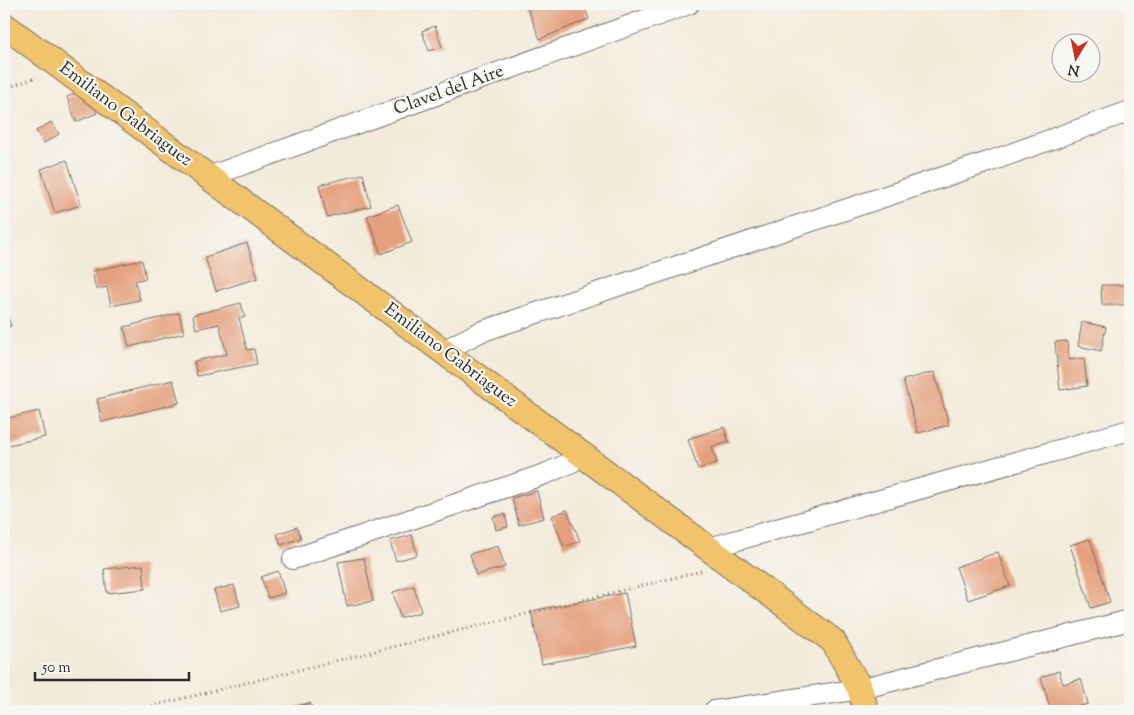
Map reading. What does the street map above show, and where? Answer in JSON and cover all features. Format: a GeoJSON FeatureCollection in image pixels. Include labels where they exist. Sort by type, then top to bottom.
{"type":"FeatureCollection","features":[{"type":"Feature","properties":{"kind":"main road","name":"Emiliano Gabriaguez"},"geometry":{"type":"LineString","coordinates":[[4,25],[833,640],[863,700]]}},
{"type":"Feature","properties":{"kind":"street","name":"Clavel del Aire"},"geometry":{"type":"LineString","coordinates":[[208,177],[689,4]]}},
{"type":"Feature","properties":{"kind":"street"},"geometry":{"type":"LineString","coordinates":[[443,351],[480,332],[991,161],[1130,112]]}},
{"type":"Feature","properties":{"kind":"street"},"geometry":{"type":"LineString","coordinates":[[708,548],[1130,430]]}},
{"type":"Feature","properties":{"kind":"street"},"geometry":{"type":"LineString","coordinates":[[293,559],[545,474],[572,462],[581,454]]}},
{"type":"Feature","properties":{"kind":"street"},"geometry":{"type":"LineString","coordinates":[[714,711],[863,700],[1130,620]]}},
{"type":"Feature","properties":{"kind":"path"},"geometry":{"type":"LineString","coordinates":[[4,89],[61,68]]}},
{"type":"Feature","properties":{"kind":"path"},"geometry":{"type":"LineString","coordinates":[[132,711],[729,564]]}},
{"type":"Feature","properties":{"kind":"building"},"geometry":{"type":"Polygon","coordinates":[[[583,4],[589,19],[540,39],[526,5],[583,4]]]}},
{"type":"Feature","properties":{"kind":"building"},"geometry":{"type":"Polygon","coordinates":[[[435,26],[442,47],[429,51],[422,31],[435,26]]]}},
{"type":"Feature","properties":{"kind":"building"},"geometry":{"type":"Polygon","coordinates":[[[87,89],[97,113],[76,122],[67,97],[87,89]]]}},
{"type":"Feature","properties":{"kind":"building"},"geometry":{"type":"Polygon","coordinates":[[[51,122],[59,134],[44,143],[36,131],[51,122]]]}},
{"type":"Feature","properties":{"kind":"building"},"geometry":{"type":"Polygon","coordinates":[[[67,160],[81,205],[55,213],[41,169],[67,160]]]}},
{"type":"Feature","properties":{"kind":"building"},"geometry":{"type":"Polygon","coordinates":[[[363,174],[371,206],[327,217],[319,185],[363,174]]]}},
{"type":"Feature","properties":{"kind":"building"},"geometry":{"type":"Polygon","coordinates":[[[398,205],[412,242],[381,254],[367,216],[398,205]]]}},
{"type":"Feature","properties":{"kind":"building"},"geometry":{"type":"Polygon","coordinates":[[[247,243],[258,278],[216,291],[205,257],[247,243]]]}},
{"type":"Feature","properties":{"kind":"building"},"geometry":{"type":"Polygon","coordinates":[[[142,260],[146,278],[135,281],[140,300],[111,306],[107,287],[96,289],[92,271],[142,260]]]}},
{"type":"Feature","properties":{"kind":"building"},"geometry":{"type":"Polygon","coordinates":[[[1127,272],[1130,272],[1130,294],[1126,293],[1126,305],[1102,305],[1101,285],[1126,285],[1127,272]]]}},
{"type":"Feature","properties":{"kind":"building"},"geometry":{"type":"Polygon","coordinates":[[[241,303],[245,317],[239,318],[247,350],[254,349],[257,364],[197,376],[194,361],[227,354],[219,324],[196,329],[193,315],[241,303]]]}},
{"type":"Feature","properties":{"kind":"building"},"geometry":{"type":"Polygon","coordinates":[[[4,306],[11,326],[4,328],[4,306]]]}},
{"type":"Feature","properties":{"kind":"building"},"geometry":{"type":"Polygon","coordinates":[[[179,313],[184,333],[129,347],[124,327],[179,313]]]}},
{"type":"Feature","properties":{"kind":"building"},"geometry":{"type":"Polygon","coordinates":[[[1082,322],[1106,327],[1101,351],[1078,346],[1082,322]]]}},
{"type":"Feature","properties":{"kind":"building"},"geometry":{"type":"Polygon","coordinates":[[[1067,341],[1069,360],[1084,358],[1087,386],[1060,390],[1055,342],[1067,341]]]}},
{"type":"Feature","properties":{"kind":"building"},"geometry":{"type":"Polygon","coordinates":[[[934,372],[949,425],[918,433],[903,380],[934,372]]]}},
{"type":"Feature","properties":{"kind":"building"},"geometry":{"type":"Polygon","coordinates":[[[173,380],[179,403],[102,422],[97,399],[173,380]]]}},
{"type":"Feature","properties":{"kind":"building"},"geometry":{"type":"Polygon","coordinates":[[[39,411],[45,437],[4,446],[4,419],[39,411]]]}},
{"type":"Feature","properties":{"kind":"building"},"geometry":{"type":"Polygon","coordinates":[[[724,427],[729,442],[712,447],[717,463],[698,469],[688,439],[724,427]]]}},
{"type":"Feature","properties":{"kind":"building"},"geometry":{"type":"Polygon","coordinates":[[[537,491],[544,518],[519,525],[512,498],[537,491]]]}},
{"type":"Feature","properties":{"kind":"building"},"geometry":{"type":"Polygon","coordinates":[[[567,510],[580,541],[564,547],[552,516],[567,510]]]}},
{"type":"Feature","properties":{"kind":"building"},"geometry":{"type":"Polygon","coordinates":[[[505,514],[508,527],[496,530],[493,517],[505,514]]]}},
{"type":"Feature","properties":{"kind":"building"},"geometry":{"type":"Polygon","coordinates":[[[297,527],[301,538],[281,545],[277,534],[297,527]]]}},
{"type":"Feature","properties":{"kind":"building"},"geometry":{"type":"Polygon","coordinates":[[[412,535],[417,555],[396,561],[390,541],[412,535]]]}},
{"type":"Feature","properties":{"kind":"building"},"geometry":{"type":"Polygon","coordinates":[[[1090,539],[1110,602],[1091,608],[1070,545],[1090,539]]]}},
{"type":"Feature","properties":{"kind":"building"},"geometry":{"type":"Polygon","coordinates":[[[498,546],[505,567],[476,575],[470,554],[498,546]]]}},
{"type":"Feature","properties":{"kind":"building"},"geometry":{"type":"Polygon","coordinates":[[[998,552],[1010,586],[968,600],[956,567],[998,552]]]}},
{"type":"Feature","properties":{"kind":"building"},"geometry":{"type":"Polygon","coordinates":[[[364,558],[373,601],[347,606],[338,562],[364,558]]]}},
{"type":"Feature","properties":{"kind":"building"},"geometry":{"type":"Polygon","coordinates":[[[143,565],[145,589],[107,593],[104,569],[143,565]]]}},
{"type":"Feature","properties":{"kind":"building"},"geometry":{"type":"Polygon","coordinates":[[[278,571],[285,593],[268,598],[261,577],[278,571]]]}},
{"type":"Feature","properties":{"kind":"building"},"geometry":{"type":"Polygon","coordinates":[[[234,585],[240,606],[220,611],[214,590],[234,585]]]}},
{"type":"Feature","properties":{"kind":"building"},"geometry":{"type":"Polygon","coordinates":[[[414,586],[421,612],[400,618],[393,592],[414,586]]]}},
{"type":"Feature","properties":{"kind":"building"},"geometry":{"type":"Polygon","coordinates":[[[625,593],[636,646],[542,664],[531,611],[625,593]]]}},
{"type":"Feature","properties":{"kind":"building"},"geometry":{"type":"Polygon","coordinates":[[[1059,671],[1063,684],[1081,679],[1088,704],[1062,711],[1051,711],[1041,677],[1059,671]]]}},
{"type":"Feature","properties":{"kind":"building"},"geometry":{"type":"Polygon","coordinates":[[[310,703],[313,711],[278,711],[310,703]]]}},
{"type":"Feature","properties":{"kind":"building"},"geometry":{"type":"Polygon","coordinates":[[[243,707],[244,711],[222,711],[222,710],[243,707]]]}}]}
